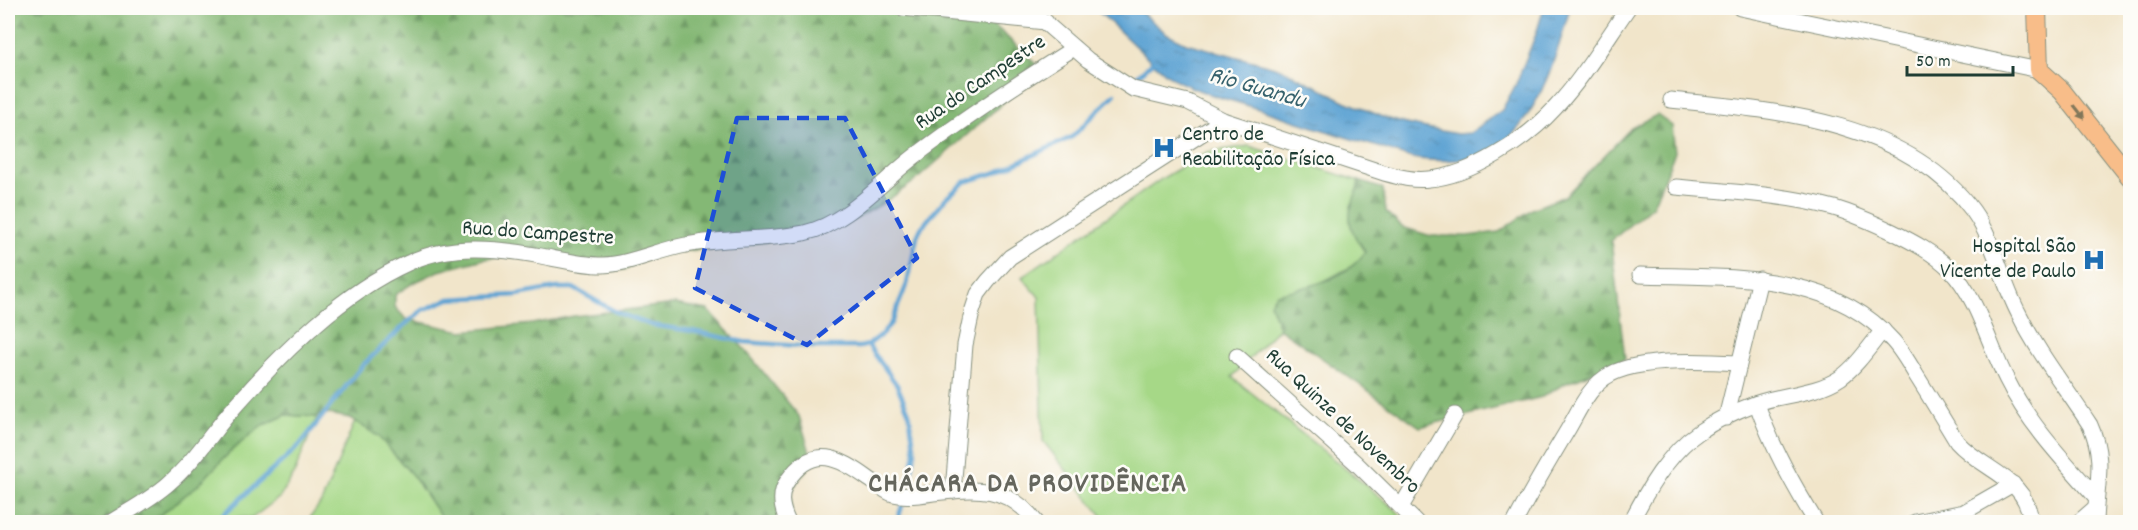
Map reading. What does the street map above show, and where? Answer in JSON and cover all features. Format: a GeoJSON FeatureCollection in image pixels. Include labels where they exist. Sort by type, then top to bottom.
{"type":"FeatureCollection","features":[{"type":"Feature","properties":{"kind":"main road"},"geometry":{"type":"LineString","coordinates":[[2037,8],[2039,70],[2062,91],[2130,177]]}},
{"type":"Feature","properties":{"kind":"street"},"geometry":{"type":"LineString","coordinates":[[903,8],[1047,22]]}},
{"type":"Feature","properties":{"kind":"street"},"geometry":{"type":"LineString","coordinates":[[1028,8],[1047,22],[1074,48],[1124,84],[1142,92],[1188,102],[1223,120],[1406,179],[1450,176],[1504,149],[1535,127],[1586,68],[1628,8]]}},
{"type":"Feature","properties":{"kind":"street"},"geometry":{"type":"LineString","coordinates":[[1740,8],[2039,70]]}},
{"type":"Feature","properties":{"kind":"street","name":"Rua do Campestre"},"geometry":{"type":"LineString","coordinates":[[111,522],[169,484],[238,403],[286,353],[326,317],[374,280],[411,262],[446,250],[478,248],[525,253],[581,264],[614,264],[687,245],[727,239],[774,237],[821,228],[850,210],[914,156],[986,104],[1074,48]]}},
{"type":"Feature","properties":{"kind":"street"},"geometry":{"type":"LineString","coordinates":[[1671,100],[1746,108],[1836,125],[1878,140],[1913,158],[1955,189],[1974,213],[1990,241],[2019,315],[2090,425],[2099,449],[2100,464],[2095,509],[2079,522]]}},
{"type":"Feature","properties":{"kind":"street"},"geometry":{"type":"LineString","coordinates":[[953,491],[965,345],[978,294],[1010,257],[1223,120]]}},
{"type":"Feature","properties":{"kind":"street"},"geometry":{"type":"LineString","coordinates":[[1676,187],[1781,197],[1835,208],[1863,218],[1917,244],[1939,260],[1950,269],[1968,296],[2020,404],[2095,509]]}},
{"type":"Feature","properties":{"kind":"street"},"geometry":{"type":"LineString","coordinates":[[1640,275],[1760,279],[1812,290],[1845,303],[1865,315],[1883,330],[1906,358],[1957,442],[1966,452],[2013,484],[2025,497],[2030,508],[2031,522]]}},
{"type":"Feature","properties":{"kind":"street"},"geometry":{"type":"LineString","coordinates":[[1726,418],[1760,279]]}},
{"type":"Feature","properties":{"kind":"street"},"geometry":{"type":"LineString","coordinates":[[1630,522],[1658,476],[1678,451],[1699,432],[1757,404],[1826,386],[1853,366],[1883,330]]}},
{"type":"Feature","properties":{"kind":"street","name":"Rua Quinze de Novembro"},"geometry":{"type":"LineString","coordinates":[[1237,356],[1416,522]]}},
{"type":"Feature","properties":{"kind":"street"},"geometry":{"type":"LineString","coordinates":[[1515,522],[1586,399],[1611,374],[1634,366],[1704,361],[1738,363]]}},
{"type":"Feature","properties":{"kind":"street"},"geometry":{"type":"LineString","coordinates":[[1757,404],[1801,498],[1816,522]]}},
{"type":"Feature","properties":{"kind":"street"},"geometry":{"type":"LineString","coordinates":[[1401,507],[1455,415]]}},
{"type":"Feature","properties":{"kind":"street"},"geometry":{"type":"LineString","coordinates":[[788,522],[782,510],[781,497],[785,484],[801,465],[815,458],[829,457],[844,463],[893,494],[917,495],[953,491],[1002,494],[1026,510],[1036,522]]}},
{"type":"Feature","properties":{"kind":"street"},"geometry":{"type":"LineString","coordinates":[[1915,522],[1964,512],[2013,484]]}},
{"type":"Feature","properties":{"kind":"highlighted area"},"geometry":{"type":"Polygon","coordinates":[[[737,118],[845,118],[917,258],[807,345],[695,288],[737,118]]]}},
{"type":"Feature","properties":{"kind":"green space"},"geometry":{"type":"Polygon","coordinates":[[[8,8],[976,8],[1041,69],[915,181],[849,223],[804,237],[652,255],[627,269],[597,273],[563,262],[521,256],[484,259],[439,271],[413,283],[395,295],[395,307],[406,319],[462,331],[532,324],[574,316],[675,304],[708,310],[746,351],[799,416],[813,462],[793,489],[790,502],[792,522],[444,522],[414,477],[378,436],[350,418],[324,413],[317,417],[286,415],[261,426],[231,451],[198,485],[151,522],[8,522],[8,8]]]}},
{"type":"Feature","properties":{"kind":"green space"},"geometry":{"type":"Polygon","coordinates":[[[1657,115],[1672,126],[1675,152],[1653,205],[1611,241],[1625,359],[1564,384],[1542,397],[1420,427],[1279,328],[1270,303],[1276,294],[1313,285],[1337,276],[1357,262],[1365,252],[1350,224],[1350,212],[1359,181],[1383,189],[1386,212],[1402,227],[1431,236],[1468,236],[1499,232],[1532,209],[1565,196],[1631,128],[1657,115]]]}},
{"type":"Feature","properties":{"kind":"green space"},"geometry":{"type":"Polygon","coordinates":[[[1249,146],[1359,181],[1356,197],[1351,206],[1355,236],[1365,252],[1358,263],[1317,285],[1297,289],[1270,303],[1279,328],[1232,377],[1395,509],[1407,522],[1107,522],[1043,441],[1039,297],[1022,277],[1163,178],[1207,152],[1249,146]]]}},
{"type":"Feature","properties":{"kind":"green space"},"geometry":{"type":"Polygon","coordinates":[[[286,415],[317,417],[294,474],[280,497],[252,518],[238,517],[233,522],[151,522],[198,485],[231,451],[261,426],[286,415]]]}},
{"type":"Feature","properties":{"kind":"green space"},"geometry":{"type":"Polygon","coordinates":[[[355,421],[378,436],[414,477],[444,522],[307,522],[322,501],[355,421]]]}},
{"type":"Feature","properties":{"kind":"water","name":"Rio Guandu"},"geometry":{"type":"Polygon","coordinates":[[[1094,8],[1136,8],[1166,33],[1186,43],[1282,69],[1347,102],[1383,117],[1457,134],[1470,133],[1502,110],[1516,84],[1544,8],[1570,8],[1546,81],[1516,131],[1502,144],[1484,154],[1462,159],[1439,160],[1407,157],[1188,86],[1159,68],[1094,8]]]}},
{"type":"Feature","properties":{"kind":"waterway"},"geometry":{"type":"LineString","coordinates":[[1136,77],[1155,60]]}},
{"type":"Feature","properties":{"kind":"waterway"},"geometry":{"type":"LineString","coordinates":[[215,522],[299,446],[362,366],[408,322],[423,310],[449,299],[517,295],[557,288],[573,288],[618,313],[651,325],[744,342],[814,347],[868,345],[891,323],[907,284],[917,237],[921,228],[946,198],[965,182],[997,172],[1072,137],[1115,94]]}},
{"type":"Feature","properties":{"kind":"waterway"},"geometry":{"type":"LineString","coordinates":[[868,345],[897,385],[909,413],[915,453],[909,483]]}},
{"type":"Feature","properties":{"kind":"waterway"},"geometry":{"type":"LineString","coordinates":[[897,522],[902,506]]}},
{"type":"Feature","properties":{"kind":"place","name":"Centro de Reabilitação Física"},"geometry":{"type":"Point","coordinates":[1164,148]}},
{"type":"Feature","properties":{"kind":"place","name":"Hospital São Vicente de Paulo"},"geometry":{"type":"Point","coordinates":[2094,260]}},
{"type":"Feature","properties":{"kind":"district","name":"CHÁCARA DA PROVIDÊNCIA"},"geometry":{"type":"Point","coordinates":[1028,486]}}]}
